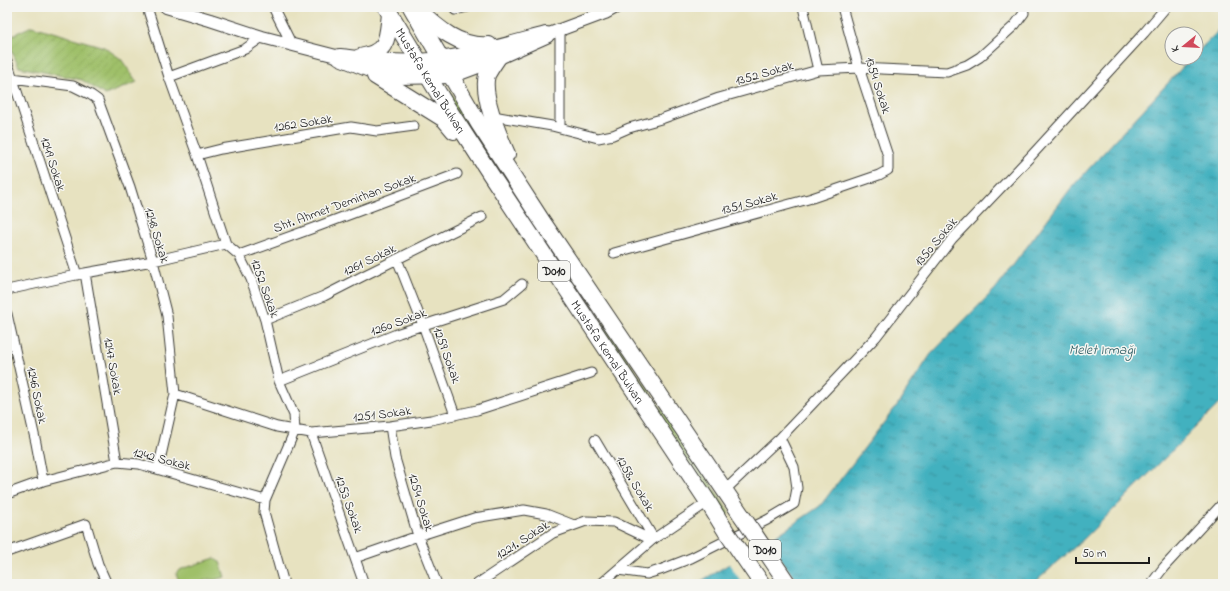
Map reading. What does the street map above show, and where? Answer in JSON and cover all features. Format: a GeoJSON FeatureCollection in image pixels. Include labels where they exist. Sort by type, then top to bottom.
{"type":"FeatureCollection","features":[{"type":"Feature","properties":{"kind":"highway","name":"Mustafa Kemal Bulvarı"},"geometry":{"type":"LineString","coordinates":[[411,7],[479,124],[520,187],[788,584]]}},
{"type":"Feature","properties":{"kind":"highway"},"geometry":{"type":"LineString","coordinates":[[417,7],[437,28],[459,41],[481,46],[515,44]]}},
{"type":"Feature","properties":{"kind":"highway","name":"Mustafa Kemal Bulvarı"},"geometry":{"type":"LineString","coordinates":[[388,10],[491,175],[762,584]]}},
{"type":"Feature","properties":{"kind":"highway"},"geometry":{"type":"LineString","coordinates":[[340,57],[354,58],[367,56],[379,50],[386,41],[388,10]]}},
{"type":"Feature","properties":{"kind":"highway"},"geometry":{"type":"LineString","coordinates":[[340,57],[387,62],[420,62],[441,60],[496,49],[553,32]]}},
{"type":"Feature","properties":{"kind":"highway"},"geometry":{"type":"LineString","coordinates":[[340,57],[382,74],[398,76],[450,75],[499,56],[553,32]]}},
{"type":"Feature","properties":{"kind":"highway"},"geometry":{"type":"LineString","coordinates":[[499,56],[488,74],[486,85],[499,136],[520,187]]}},
{"type":"Feature","properties":{"kind":"highway"},"geometry":{"type":"LineString","coordinates":[[340,57],[374,75],[444,119],[491,175]]}},
{"type":"Feature","properties":{"kind":"main road"},"geometry":{"type":"LineString","coordinates":[[166,7],[262,37],[340,57]]}},
{"type":"Feature","properties":{"kind":"main road"},"geometry":{"type":"LineString","coordinates":[[553,32],[605,13],[616,7]]}},
{"type":"Feature","properties":{"kind":"street"},"geometry":{"type":"LineString","coordinates":[[7,290],[81,274],[153,261],[226,244],[197,155],[169,77],[147,7]]}},
{"type":"Feature","properties":{"kind":"street"},"geometry":{"type":"LineString","coordinates":[[273,7],[292,45]]}},
{"type":"Feature","properties":{"kind":"street"},"geometry":{"type":"LineString","coordinates":[[455,10],[468,7]]}},
{"type":"Feature","properties":{"kind":"street"},"geometry":{"type":"LineString","coordinates":[[803,7],[818,70]]}},
{"type":"Feature","properties":{"kind":"street","name":"1354 Sokak"},"geometry":{"type":"LineString","coordinates":[[842,7],[859,68],[888,156],[888,170]]}},
{"type":"Feature","properties":{"kind":"street","name":"1352 Sokak"},"geometry":{"type":"LineString","coordinates":[[493,116],[560,128],[598,138],[613,136],[629,128],[661,119],[719,98],[818,70],[859,68],[947,72],[967,65],[980,57],[1015,25],[1024,13],[1023,7]]}},
{"type":"Feature","properties":{"kind":"street","name":"1350 Sokak"},"geometry":{"type":"LineString","coordinates":[[724,491],[780,438],[876,337],[952,239],[1031,156],[1166,7]]}},
{"type":"Feature","properties":{"kind":"street"},"geometry":{"type":"LineString","coordinates":[[553,32],[560,128]]}},
{"type":"Feature","properties":{"kind":"street"},"geometry":{"type":"LineString","coordinates":[[169,77],[245,49],[262,37]]}},
{"type":"Feature","properties":{"kind":"street","name":"1249 Sokak"},"geometry":{"type":"LineString","coordinates":[[7,61],[10,79],[81,274]]}},
{"type":"Feature","properties":{"kind":"street","name":"1248 Sokak"},"geometry":{"type":"LineString","coordinates":[[10,79],[73,86],[98,100],[130,187],[153,261],[167,316],[175,394],[158,469]]}},
{"type":"Feature","properties":{"kind":"street","name":"1262 Sokak"},"geometry":{"type":"LineString","coordinates":[[197,155],[221,149],[351,127],[377,131],[414,126]]}},
{"type":"Feature","properties":{"kind":"street","name":"1351 Sokak"},"geometry":{"type":"LineString","coordinates":[[614,253],[812,198],[879,175],[888,170]]}},
{"type":"Feature","properties":{"kind":"street","name":"Sht. Ahmet Demirhan Sokak"},"geometry":{"type":"LineString","coordinates":[[239,255],[457,174]]}},
{"type":"Feature","properties":{"kind":"street","name":"1261 Sokak"},"geometry":{"type":"LineString","coordinates":[[265,320],[324,296],[482,217]]}},
{"type":"Feature","properties":{"kind":"street","name":"1252 Sokak"},"geometry":{"type":"LineString","coordinates":[[226,244],[239,255],[251,279],[265,320],[280,381],[294,415],[296,430]]}},
{"type":"Feature","properties":{"kind":"street","name":"1259 Sokak"},"geometry":{"type":"LineString","coordinates":[[397,259],[423,325],[455,415]]}},
{"type":"Feature","properties":{"kind":"street","name":"1247 Sokak"},"geometry":{"type":"LineString","coordinates":[[81,274],[117,462]]}},
{"type":"Feature","properties":{"kind":"street","name":"1260 Sokak"},"geometry":{"type":"LineString","coordinates":[[280,381],[399,333],[504,299],[522,284]]}},
{"type":"Feature","properties":{"kind":"street","name":"1246 Sokak"},"geometry":{"type":"LineString","coordinates":[[7,314],[36,443],[42,481]]}},
{"type":"Feature","properties":{"kind":"street","name":"1251 Sokak"},"geometry":{"type":"LineString","coordinates":[[175,394],[277,426],[311,433],[390,426],[455,415],[477,410],[591,373]]}},
{"type":"Feature","properties":{"kind":"street","name":"1254 Sokak"},"geometry":{"type":"LineString","coordinates":[[390,426],[395,458],[418,536],[437,584]]}},
{"type":"Feature","properties":{"kind":"street"},"geometry":{"type":"LineString","coordinates":[[284,584],[264,512],[265,500],[296,430]]}},
{"type":"Feature","properties":{"kind":"street","name":"1253 Sokak"},"geometry":{"type":"LineString","coordinates":[[311,433],[364,584]]}},
{"type":"Feature","properties":{"kind":"street"},"geometry":{"type":"LineString","coordinates":[[618,570],[647,574],[660,570],[691,558],[767,520],[794,504],[797,488],[794,467],[780,438]]}},
{"type":"Feature","properties":{"kind":"street","name":"1258. Sokak"},"geometry":{"type":"LineString","coordinates":[[596,440],[653,539]]}},
{"type":"Feature","properties":{"kind":"street","name":"1242 Sokak"},"geometry":{"type":"LineString","coordinates":[[7,494],[42,481],[117,462],[139,464],[265,500]]}},
{"type":"Feature","properties":{"kind":"street"},"geometry":{"type":"LineString","coordinates":[[601,584],[653,539],[708,502]]}},
{"type":"Feature","properties":{"kind":"street"},"geometry":{"type":"LineString","coordinates":[[1151,584],[1164,567],[1223,503]]}},
{"type":"Feature","properties":{"kind":"street"},"geometry":{"type":"LineString","coordinates":[[355,558],[474,518],[524,510],[546,514],[574,525]]}},
{"type":"Feature","properties":{"kind":"street","name":"1221. Sokak"},"geometry":{"type":"LineString","coordinates":[[477,584],[552,533],[586,521],[614,522],[653,539]]}},
{"type":"Feature","properties":{"kind":"street"},"geometry":{"type":"LineString","coordinates":[[7,552],[86,524],[98,564],[106,584]]}},
{"type":"Feature","properties":{"kind":"green space"},"geometry":{"type":"Polygon","coordinates":[[[32,26],[104,47],[121,59],[137,82],[105,95],[82,80],[19,67],[8,37],[32,26]]]}},
{"type":"Feature","properties":{"kind":"green space"},"geometry":{"type":"Polygon","coordinates":[[[450,91],[554,257],[574,281],[691,452],[729,513],[724,518],[444,94],[450,91]]]}},
{"type":"Feature","properties":{"kind":"green space"},"geometry":{"type":"Polygon","coordinates":[[[215,558],[220,562],[225,577],[214,580],[209,579],[196,584],[180,584],[176,573],[179,570],[215,558]]]}},
{"type":"Feature","properties":{"kind":"water","name":"Melet Irmağı"},"geometry":{"type":"Polygon","coordinates":[[[1223,26],[1223,400],[1085,538],[1033,584],[696,584],[776,536],[820,506],[898,404],[931,354],[996,288],[1071,188],[1184,66],[1204,66],[1204,45],[1223,26]]]}},
{"type":"Feature","properties":{"kind":"pier"},"geometry":{"type":"Polygon","coordinates":[[[767,538],[798,584],[743,584],[728,562],[767,538]]]}}]}
